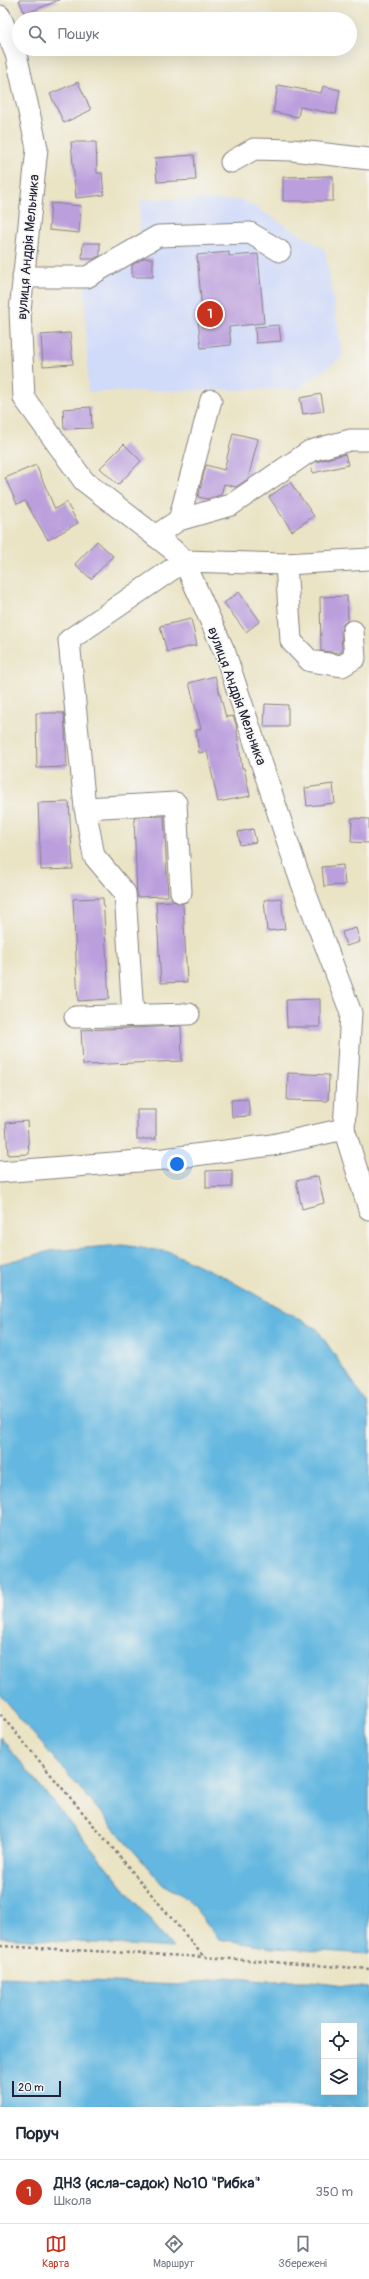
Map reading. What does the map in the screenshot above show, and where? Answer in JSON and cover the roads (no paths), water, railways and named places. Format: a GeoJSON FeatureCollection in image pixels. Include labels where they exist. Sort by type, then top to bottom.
{"type":"FeatureCollection","features":[{"type":"Feature","properties":{"kind":"street","name":"вулиця Андрія Мельника"},"geometry":{"type":"LineString","coordinates":[[0,16],[12,44]]}},
{"type":"Feature","properties":{"kind":"street","name":"вулиця Андрія Мельника"},"geometry":{"type":"LineString","coordinates":[[16,56],[38,148],[20,311],[24,398],[84,481],[155,536],[184,561],[225,653],[298,873],[351,1013],[344,1129],[369,1209]]}},
{"type":"Feature","properties":{"kind":"street"},"geometry":{"type":"LineString","coordinates":[[231,162],[254,149],[292,150],[369,159]]}},
{"type":"Feature","properties":{"kind":"street"},"geometry":{"type":"LineString","coordinates":[[23,277],[87,278],[158,236],[250,233],[280,251]]}},
{"type":"Feature","properties":{"kind":"street"},"geometry":{"type":"LineString","coordinates":[[179,520],[211,400]]}},
{"type":"Feature","properties":{"kind":"street"},"geometry":{"type":"LineString","coordinates":[[155,536],[179,520],[231,505],[310,451],[350,440],[369,440]]}},
{"type":"Feature","properties":{"kind":"street"},"geometry":{"type":"LineString","coordinates":[[133,1015],[125,893],[94,856],[86,808],[69,640],[184,561],[286,564],[369,559]]}},
{"type":"Feature","properties":{"kind":"street"},"geometry":{"type":"LineString","coordinates":[[286,564],[291,641],[310,661],[342,666],[355,658],[353,631]]}},
{"type":"Feature","properties":{"kind":"street"},"geometry":{"type":"LineString","coordinates":[[86,808],[176,803],[181,892]]}},
{"type":"Feature","properties":{"kind":"street"},"geometry":{"type":"LineString","coordinates":[[75,1017],[188,1014]]}},
{"type":"Feature","properties":{"kind":"street"},"geometry":{"type":"LineString","coordinates":[[0,1172],[164,1159],[272,1145],[344,1129]]}},
{"type":"Feature","properties":{"kind":"water"},"geometry":{"type":"Polygon","coordinates":[[[122,1245],[170,1252],[222,1276],[317,1329],[367,1403],[369,1417],[369,1954],[272,1948],[219,1939],[187,1898],[162,1884],[0,1695],[0,1264],[50,1251],[122,1245]]]}},
{"type":"Feature","properties":{"kind":"water"},"geometry":{"type":"Polygon","coordinates":[[[0,1737],[173,1948],[0,1937],[0,1737]]]}},
{"type":"Feature","properties":{"kind":"water"},"geometry":{"type":"Polygon","coordinates":[[[0,1977],[178,1985],[228,1977],[263,1981],[312,1981],[369,1988],[369,2107],[0,2107],[0,1977]]]}},
{"type":"Feature","properties":{"kind":"place","name":"ДНЗ (ясла-садок) №10 \"Рибка\""},"geometry":{"type":"Point","coordinates":[210,314]}}]}
